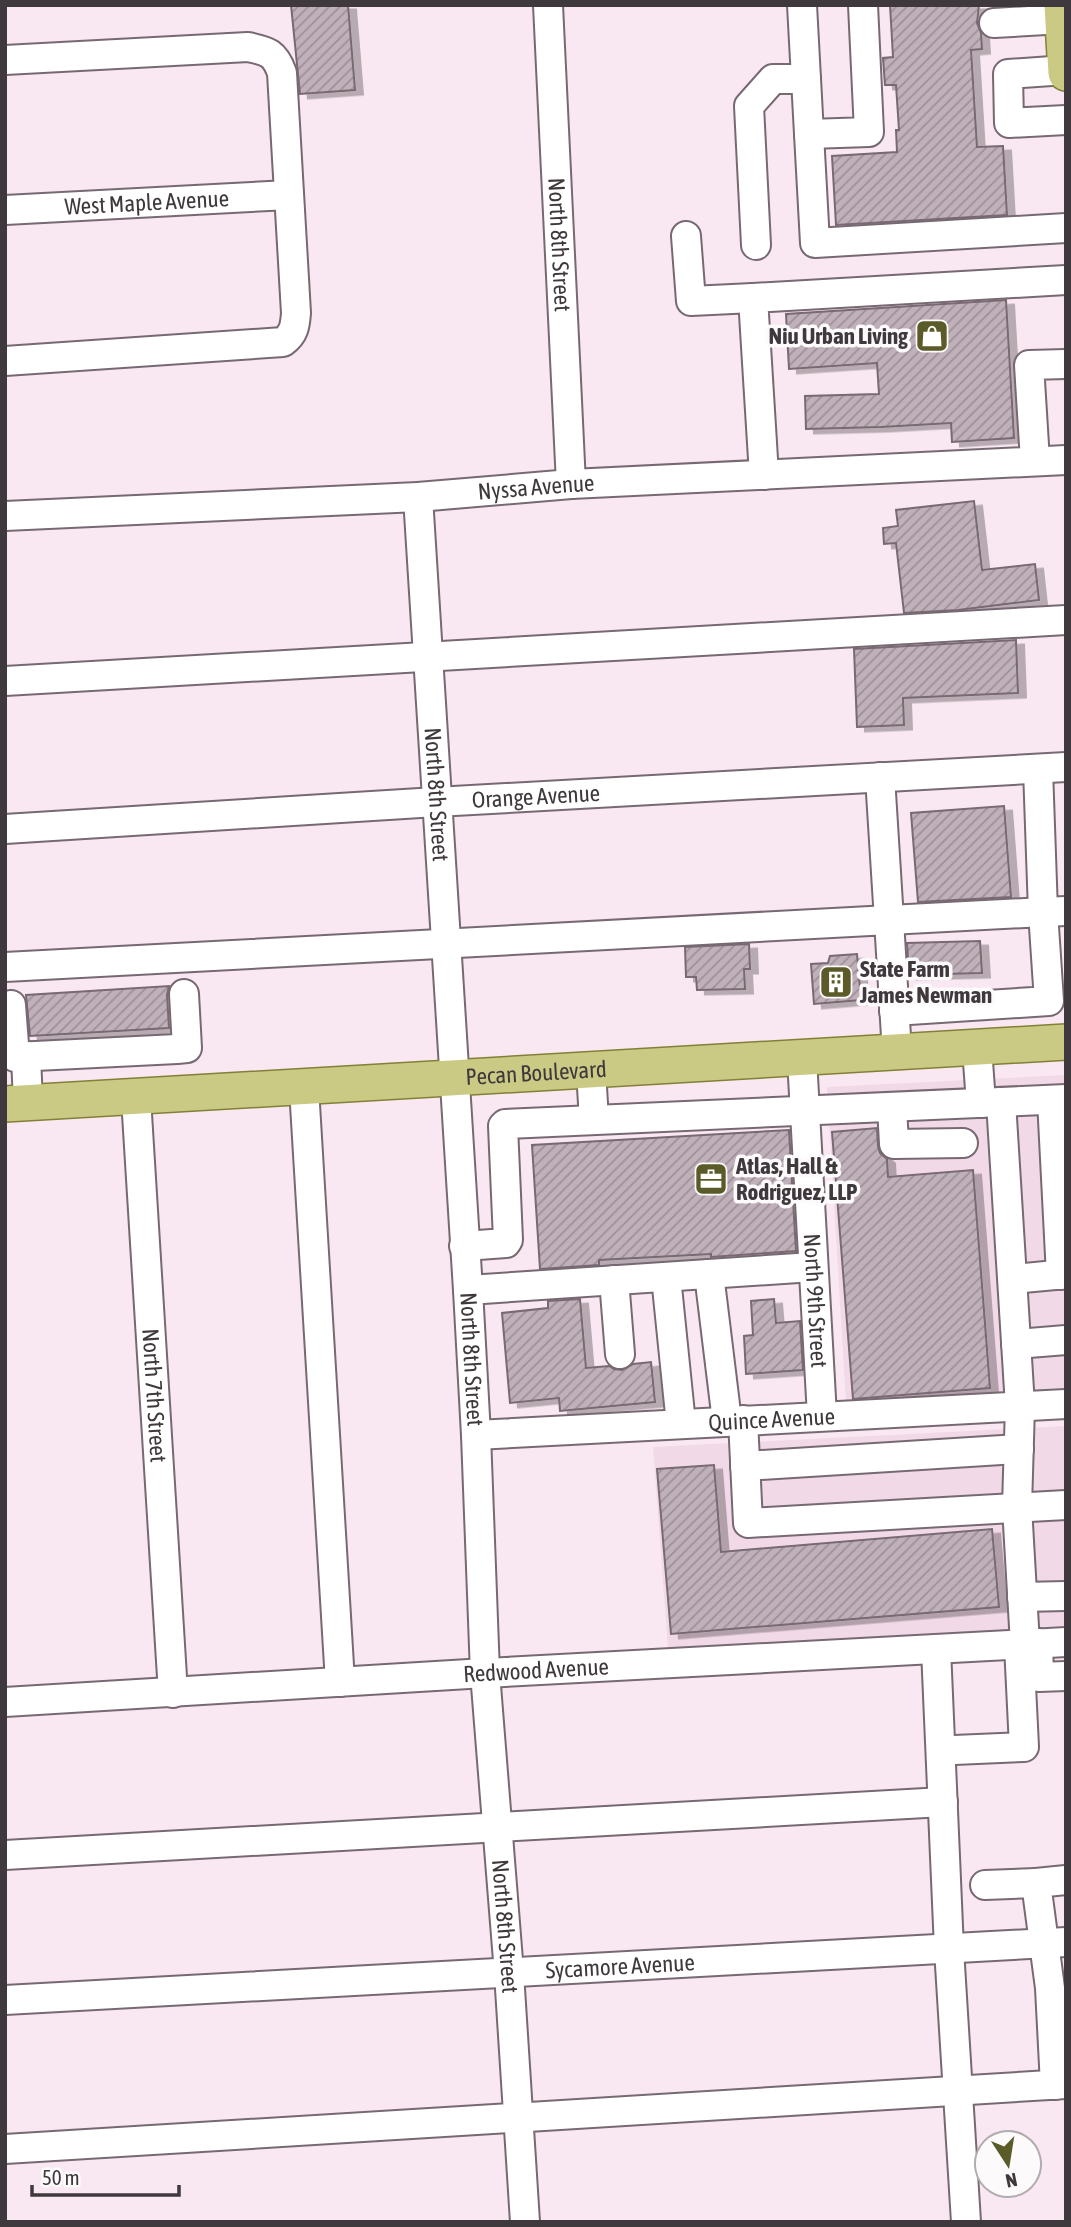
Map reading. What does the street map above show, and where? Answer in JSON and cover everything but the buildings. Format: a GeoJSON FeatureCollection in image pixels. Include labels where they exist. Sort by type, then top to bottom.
{"type":"FeatureCollection","features":[{"type":"Feature","properties":{"kind":"main road"},"geometry":{"type":"LineString","coordinates":[[1063,12],[1066,72]]}},
{"type":"Feature","properties":{"kind":"main road","name":"Pecan Boulevard"},"geometry":{"type":"LineString","coordinates":[[17,1103],[1066,1042]]}},
{"type":"Feature","properties":{"kind":"street","name":"North 8th Street"},"geometry":{"type":"LineString","coordinates":[[548,5],[571,484]]}},
{"type":"Feature","properties":{"kind":"street"},"geometry":{"type":"LineString","coordinates":[[802,5],[815,243],[1066,228]]}},
{"type":"Feature","properties":{"kind":"street"},"geometry":{"type":"LineString","coordinates":[[809,134],[870,132],[863,5]]}},
{"type":"Feature","properties":{"kind":"street"},"geometry":{"type":"LineString","coordinates":[[993,23],[1063,12]]}},
{"type":"Feature","properties":{"kind":"street"},"geometry":{"type":"LineString","coordinates":[[5,60],[248,47],[266,51],[278,61],[282,74],[296,313],[295,328],[283,342],[5,361]]}},
{"type":"Feature","properties":{"kind":"street"},"geometry":{"type":"LineString","coordinates":[[1066,72],[1007,74],[1009,123],[1066,121]]}},
{"type":"Feature","properties":{"kind":"street"},"geometry":{"type":"LineString","coordinates":[[756,245],[749,106],[773,79],[806,79]]}},
{"type":"Feature","properties":{"kind":"street","name":"West Maple Avenue"},"geometry":{"type":"LineString","coordinates":[[5,210],[289,195]]}},
{"type":"Feature","properties":{"kind":"street"},"geometry":{"type":"LineString","coordinates":[[686,236],[691,301],[1066,280]]}},
{"type":"Feature","properties":{"kind":"street"},"geometry":{"type":"LineString","coordinates":[[753,298],[764,475]]}},
{"type":"Feature","properties":{"kind":"street"},"geometry":{"type":"LineString","coordinates":[[1035,461],[1029,365],[1066,364]]}},
{"type":"Feature","properties":{"kind":"street","name":"Nyssa Avenue"},"geometry":{"type":"LineString","coordinates":[[5,516],[418,496],[571,484],[1066,460]]}},
{"type":"Feature","properties":{"kind":"street","name":"North 8th Street"},"geometry":{"type":"LineString","coordinates":[[418,496],[468,1290],[485,1673],[509,1973],[525,2222]]}},
{"type":"Feature","properties":{"kind":"street"},"geometry":{"type":"LineString","coordinates":[[5,681],[1066,621]]}},
{"type":"Feature","properties":{"kind":"street"},"geometry":{"type":"LineString","coordinates":[[894,1012],[1049,1001],[1056,945],[1052,768]]}},
{"type":"Feature","properties":{"kind":"street","name":"Orange Avenue"},"geometry":{"type":"LineString","coordinates":[[5,829],[1052,768]]}},
{"type":"Feature","properties":{"kind":"street"},"geometry":{"type":"LineString","coordinates":[[880,777],[897,1053]]}},
{"type":"Feature","properties":{"kind":"street"},"geometry":{"type":"LineString","coordinates":[[5,967],[1055,911]]}},
{"type":"Feature","properties":{"kind":"street"},"geometry":{"type":"LineString","coordinates":[[11,1005],[15,1057],[177,1049],[187,1048],[184,994]]}},
{"type":"Feature","properties":{"kind":"street"},"geometry":{"type":"LineString","coordinates":[[977,1048],[991,1102],[1013,1279],[1020,1406],[1017,1507],[1022,1597],[1037,1643],[1039,1677],[1066,1676]]}},
{"type":"Feature","properties":{"kind":"street"},"geometry":{"type":"LineString","coordinates":[[177,1049],[179,1095]]}},
{"type":"Feature","properties":{"kind":"street"},"geometry":{"type":"LineString","coordinates":[[17,1103],[26,1056]]}},
{"type":"Feature","properties":{"kind":"street","name":"North 9th Street"},"geometry":{"type":"LineString","coordinates":[[802,1059],[821,1416]]}},
{"type":"Feature","properties":{"kind":"street"},"geometry":{"type":"LineString","coordinates":[[591,1071],[594,1120]]}},
{"type":"Feature","properties":{"kind":"street"},"geometry":{"type":"LineString","coordinates":[[304,1088],[340,1682]]}},
{"type":"Feature","properties":{"kind":"street","name":"North 7th Street"},"geometry":{"type":"LineString","coordinates":[[136,1098],[173,1693]]}},
{"type":"Feature","properties":{"kind":"street"},"geometry":{"type":"LineString","coordinates":[[464,1246],[506,1243],[508,1240],[505,1124],[1059,1100],[1063,1275],[1013,1279]]}},
{"type":"Feature","properties":{"kind":"street"},"geometry":{"type":"LineString","coordinates":[[892,1107],[894,1144],[963,1143]]}},
{"type":"Feature","properties":{"kind":"street"},"geometry":{"type":"LineString","coordinates":[[468,1290],[813,1267]]}},
{"type":"Feature","properties":{"kind":"street"},"geometry":{"type":"LineString","coordinates":[[709,1274],[745,1466],[748,1523],[1066,1505]]}},
{"type":"Feature","properties":{"kind":"street"},"geometry":{"type":"LineString","coordinates":[[666,1277],[681,1424]]}},
{"type":"Feature","properties":{"kind":"street"},"geometry":{"type":"LineString","coordinates":[[614,1280],[620,1354]]}},
{"type":"Feature","properties":{"kind":"street"},"geometry":{"type":"LineString","coordinates":[[1016,1344],[1066,1340]]}},
{"type":"Feature","properties":{"kind":"street","name":"Quince Avenue"},"geometry":{"type":"LineString","coordinates":[[476,1435],[1066,1404]]}},
{"type":"Feature","properties":{"kind":"street"},"geometry":{"type":"LineString","coordinates":[[745,1466],[1019,1449]]}},
{"type":"Feature","properties":{"kind":"street"},"geometry":{"type":"LineString","coordinates":[[1022,1597],[1066,1596]]}},
{"type":"Feature","properties":{"kind":"street"},"geometry":{"type":"LineString","coordinates":[[954,1750],[1024,1747],[1037,1643]]}},
{"type":"Feature","properties":{"kind":"street","name":"Redwood Avenue"},"geometry":{"type":"LineString","coordinates":[[5,1702],[1037,1643]]}},
{"type":"Feature","properties":{"kind":"street"},"geometry":{"type":"LineString","coordinates":[[936,1649],[949,1949],[966,2222]]}},
{"type":"Feature","properties":{"kind":"street"},"geometry":{"type":"LineString","coordinates":[[5,1855],[943,1802]]}},
{"type":"Feature","properties":{"kind":"street"},"geometry":{"type":"LineString","coordinates":[[985,1885],[1066,1880]]}},
{"type":"Feature","properties":{"kind":"street"},"geometry":{"type":"LineString","coordinates":[[5,2149],[1060,2085],[1055,1942],[1036,1882]]}},
{"type":"Feature","properties":{"kind":"street","name":"Sycamore Avenue"},"geometry":{"type":"LineString","coordinates":[[5,2000],[1055,1942]]}},
{"type":"Feature","properties":{"kind":"shaded area"},"geometry":{"type":"Polygon","coordinates":[[[1066,1075],[1066,1392],[846,1403],[827,1087],[1066,1075]]]}},
{"type":"Feature","properties":{"kind":"shaded area"},"geometry":{"type":"Polygon","coordinates":[[[1066,1426],[1066,1626],[668,1649],[653,1447],[1066,1426]]]}},
{"type":"Feature","properties":{"kind":"place","name":"Niu Urban Living"},"geometry":{"type":"Point","coordinates":[932,336]}},
{"type":"Feature","properties":{"kind":"place","name":"State Farm James Newman"},"geometry":{"type":"Point","coordinates":[836,982]}},
{"type":"Feature","properties":{"kind":"place","name":"Atlas, Hall & Rodriguez, LLP"},"geometry":{"type":"Point","coordinates":[711,1179]}}]}
